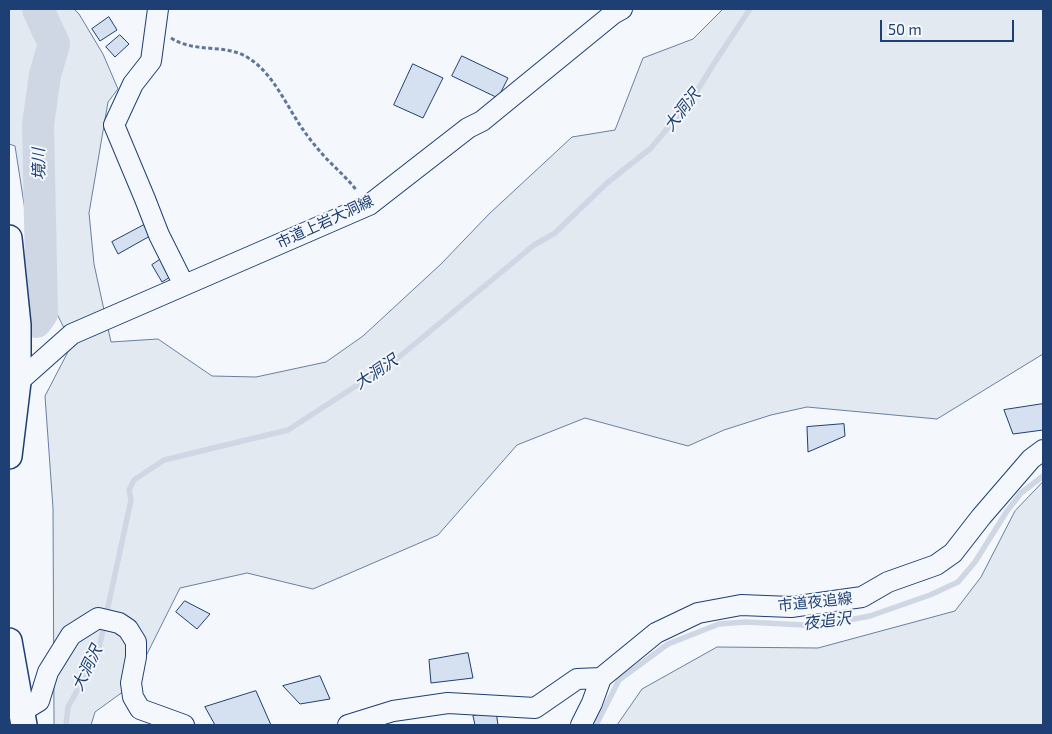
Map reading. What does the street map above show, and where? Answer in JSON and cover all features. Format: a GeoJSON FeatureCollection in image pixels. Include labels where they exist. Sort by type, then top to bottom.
{"type":"FeatureCollection","features":[{"type":"Feature","properties":{"kind":"main road"},"geometry":{"type":"LineString","coordinates":[[9,238],[18,325],[9,456]]}},
{"type":"Feature","properties":{"kind":"main road"},"geometry":{"type":"LineString","coordinates":[[9,641],[22,718]]}},
{"type":"Feature","properties":{"kind":"street"},"geometry":{"type":"LineString","coordinates":[[158,11],[151,61],[133,84],[114,125],[159,235],[184,285]]}},
{"type":"Feature","properties":{"kind":"street","name":"市道上岩大洞線"},"geometry":{"type":"LineString","coordinates":[[13,384],[72,334],[369,205],[468,128],[482,121],[616,11]]}},
{"type":"Feature","properties":{"kind":"street","name":"市道夜追線"},"geometry":{"type":"LineString","coordinates":[[601,678],[656,633],[698,613],[741,606],[791,606],[862,597],[888,582],[936,565],[953,553],[1031,459],[1043,450]]}},
{"type":"Feature","properties":{"kind":"street"},"geometry":{"type":"LineString","coordinates":[[22,718],[39,701],[48,672],[71,635],[98,618],[119,623],[128,629],[136,642],[136,657],[130,683],[133,697],[140,709],[184,725]]}},
{"type":"Feature","properties":{"kind":"street"},"geometry":{"type":"LineString","coordinates":[[348,725],[393,711],[448,703],[535,708],[576,679],[601,678],[592,703],[581,725]]}},
{"type":"Feature","properties":{"kind":"path"},"geometry":{"type":"LineString","coordinates":[[158,11],[162,17],[166,33],[175,41],[190,46],[239,53],[262,69],[279,91],[303,131],[369,205]]}},
{"type":"Feature","properties":{"kind":"shaded area"},"geometry":{"type":"Polygon","coordinates":[[[9,9],[74,9],[103,54],[118,89],[108,102],[89,213],[94,264],[111,342],[158,339],[212,376],[256,377],[326,362],[363,336],[441,264],[489,214],[572,137],[615,130],[643,58],[693,39],[723,9],[1043,9],[1043,354],[937,419],[807,407],[771,415],[724,430],[688,446],[585,418],[517,445],[438,535],[313,589],[247,573],[180,588],[131,686],[95,712],[91,725],[54,725],[53,508],[45,396],[72,344],[34,268],[15,146],[9,144],[9,9]]]}},
{"type":"Feature","properties":{"kind":"shaded area"},"geometry":{"type":"Polygon","coordinates":[[[1043,482],[1043,725],[617,725],[642,689],[717,647],[818,648],[955,611],[981,577],[1015,511],[1043,482]]]}},
{"type":"Feature","properties":{"kind":"building"},"geometry":{"type":"Polygon","coordinates":[[[109,17],[117,30],[100,41],[92,29],[109,17]]]}},
{"type":"Feature","properties":{"kind":"building"},"geometry":{"type":"Polygon","coordinates":[[[120,35],[129,44],[115,57],[106,47],[120,35]]]}},
{"type":"Feature","properties":{"kind":"building"},"geometry":{"type":"Polygon","coordinates":[[[462,56],[508,78],[498,98],[452,76],[462,56]]]}},
{"type":"Feature","properties":{"kind":"building"},"geometry":{"type":"Polygon","coordinates":[[[413,64],[443,78],[423,118],[394,105],[413,64]]]}},
{"type":"Feature","properties":{"kind":"building"},"geometry":{"type":"Polygon","coordinates":[[[144,225],[150,236],[118,254],[112,242],[144,225]]]}},
{"type":"Feature","properties":{"kind":"building"},"geometry":{"type":"Polygon","coordinates":[[[164,257],[175,274],[162,282],[152,265],[164,257]]]}},
{"type":"Feature","properties":{"kind":"building"},"geometry":{"type":"Polygon","coordinates":[[[1043,404],[1043,430],[1013,434],[1004,410],[1043,404]]]}},
{"type":"Feature","properties":{"kind":"building"},"geometry":{"type":"Polygon","coordinates":[[[844,424],[845,436],[808,452],[807,427],[844,424]]]}},
{"type":"Feature","properties":{"kind":"building"},"geometry":{"type":"Polygon","coordinates":[[[185,601],[210,614],[197,629],[176,612],[185,601]]]}},
{"type":"Feature","properties":{"kind":"building"},"geometry":{"type":"Polygon","coordinates":[[[468,653],[473,678],[431,683],[429,660],[468,653]]]}},
{"type":"Feature","properties":{"kind":"building"},"geometry":{"type":"Polygon","coordinates":[[[320,676],[330,699],[300,704],[283,686],[320,676]]]}},
{"type":"Feature","properties":{"kind":"building"},"geometry":{"type":"Polygon","coordinates":[[[256,691],[271,725],[215,725],[205,707],[256,691]]]}},
{"type":"Feature","properties":{"kind":"building"},"geometry":{"type":"Polygon","coordinates":[[[496,711],[498,725],[475,725],[473,716],[496,711]]]}},
{"type":"Feature","properties":{"kind":"waterway","name":"境川"},"geometry":{"type":"LineString","coordinates":[[36,322],[42,314],[38,125],[45,75],[54,44],[38,9]]}},
{"type":"Feature","properties":{"kind":"waterway","name":"大洞沢"},"geometry":{"type":"LineString","coordinates":[[66,725],[68,707],[98,653],[131,500],[129,490],[134,480],[164,460],[288,430],[393,362],[534,245],[555,233],[607,183],[651,148],[692,99],[750,9]]}},
{"type":"Feature","properties":{"kind":"waterway","name":"夜追沢"},"geometry":{"type":"LineString","coordinates":[[596,725],[619,680],[668,644],[719,624],[745,622],[804,625],[838,622],[870,616],[930,595],[958,582],[975,562],[1007,511],[1021,493],[1043,476]]}}]}
